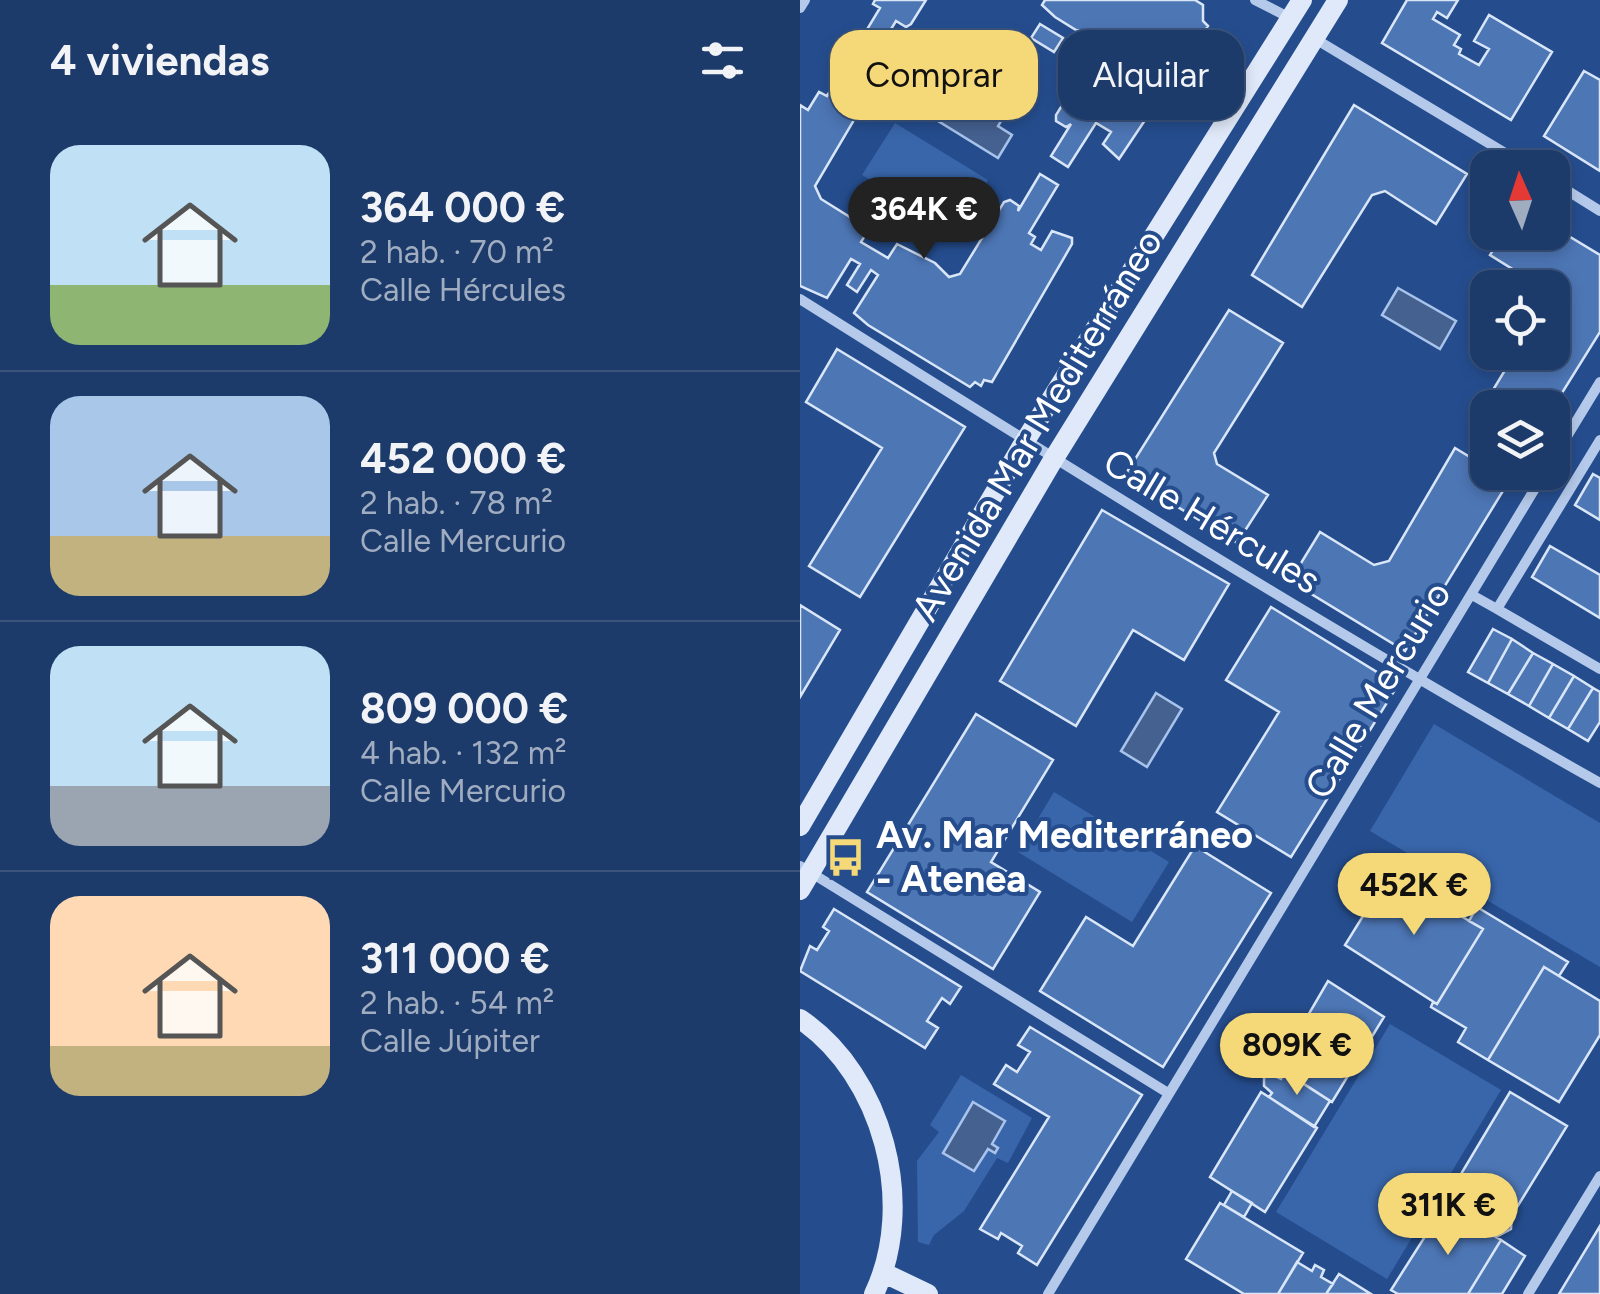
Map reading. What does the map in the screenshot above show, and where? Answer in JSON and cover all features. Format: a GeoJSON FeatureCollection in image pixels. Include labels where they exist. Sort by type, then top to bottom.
{"type":"FeatureCollection","features":[{"type":"Feature","properties":{"kind":"street"},"geometry":{"type":"LineString","coordinates":[[800,8],[804,0]]}},
{"type":"Feature","properties":{"kind":"street"},"geometry":{"type":"LineString","coordinates":[[1255,0],[1296,9]]}},
{"type":"Feature","properties":{"kind":"street","name":"Avenida Mar Mediterráneo"},"geometry":{"type":"LineString","coordinates":[[804,876],[1053,460],[1338,0]]}},
{"type":"Feature","properties":{"kind":"street","name":"Avenida Mar Mediterráneo"},"geometry":{"type":"LineString","coordinates":[[800,826],[1025,441],[1296,9]]}},
{"type":"Feature","properties":{"kind":"street"},"geometry":{"type":"LineString","coordinates":[[1316,40],[1500,150]]}},
{"type":"Feature","properties":{"kind":"street"},"geometry":{"type":"LineString","coordinates":[[1570,192],[1600,210]]}},
{"type":"Feature","properties":{"kind":"street","name":"Calle Hércules"},"geometry":{"type":"LineString","coordinates":[[800,298],[1053,460],[1419,682],[1600,784]]}},
{"type":"Feature","properties":{"kind":"street"},"geometry":{"type":"LineString","coordinates":[[1570,432],[1600,382]]}},
{"type":"Feature","properties":{"kind":"street"},"geometry":{"type":"LineString","coordinates":[[1497,609],[1599,439],[1574,425]]}},
{"type":"Feature","properties":{"kind":"street","name":"Calle Mercurio"},"geometry":{"type":"LineString","coordinates":[[1048,1294],[1535,490]]}},
{"type":"Feature","properties":{"kind":"street"},"geometry":{"type":"LineString","coordinates":[[1472,594],[1600,669]]}},
{"type":"Feature","properties":{"kind":"street"},"geometry":{"type":"LineString","coordinates":[[804,876],[1168,1093]]}},
{"type":"Feature","properties":{"kind":"street"},"geometry":{"type":"LineString","coordinates":[[800,1018],[853,1072],[884,1135],[894,1204],[884,1273],[874,1294]]}},
{"type":"Feature","properties":{"kind":"street"},"geometry":{"type":"LineString","coordinates":[[1528,1294],[1600,1176]]}},
{"type":"Feature","properties":{"kind":"street"},"geometry":{"type":"LineString","coordinates":[[884,1273],[928,1294]]}},
{"type":"Feature","properties":{"kind":"shaded area"},"geometry":{"type":"Polygon","coordinates":[[[937,120],[1002,120],[998,126],[1012,135],[998,158],[937,120]]]}},
{"type":"Feature","properties":{"kind":"shaded area"},"geometry":{"type":"Polygon","coordinates":[[[895,123],[988,180],[956,232],[862,175],[895,123]]]}},
{"type":"Feature","properties":{"kind":"shaded area"},"geometry":{"type":"Polygon","coordinates":[[[1398,288],[1456,321],[1440,349],[1382,315],[1398,288]]]}},
{"type":"Feature","properties":{"kind":"shaded area"},"geometry":{"type":"Polygon","coordinates":[[[1156,693],[1182,709],[1147,767],[1121,751],[1156,693]]]}},
{"type":"Feature","properties":{"kind":"shaded area"},"geometry":{"type":"Polygon","coordinates":[[[1434,724],[1600,823],[1600,967],[1370,831],[1434,724]]]}},
{"type":"Feature","properties":{"kind":"shaded area"},"geometry":{"type":"Polygon","coordinates":[[[1054,792],[1169,862],[1132,922],[1018,852],[1054,792]]]}},
{"type":"Feature","properties":{"kind":"shaded area"},"geometry":{"type":"Polygon","coordinates":[[[1390,1024],[1501,1090],[1387,1279],[1276,1212],[1390,1024]]]}},
{"type":"Feature","properties":{"kind":"shaded area"},"geometry":{"type":"Polygon","coordinates":[[[961,1075],[1032,1118],[1008,1163],[997,1158],[964,1211],[934,1235],[929,1245],[918,1242],[917,1161],[939,1132],[930,1125],[961,1075]]]}},
{"type":"Feature","properties":{"kind":"shaded area"},"geometry":{"type":"Polygon","coordinates":[[[973,1102],[1005,1121],[992,1144],[998,1148],[995,1153],[988,1149],[974,1171],[943,1153],[973,1102]]]}},
{"type":"Feature","properties":{"kind":"building"},"geometry":{"type":"Polygon","coordinates":[[[875,0],[926,0],[911,24],[906,27],[896,21],[890,30],[867,30],[880,8],[873,4],[875,0]]]}},
{"type":"Feature","properties":{"kind":"building"},"geometry":{"type":"Polygon","coordinates":[[[1045,0],[1195,0],[1203,5],[1203,21],[1208,26],[1205,30],[1076,30],[1042,5],[1045,0]]]}},
{"type":"Feature","properties":{"kind":"building"},"geometry":{"type":"Polygon","coordinates":[[[1407,0],[1458,0],[1447,18],[1437,12],[1433,19],[1460,35],[1454,45],[1461,49],[1459,54],[1479,65],[1489,49],[1474,41],[1489,15],[1552,52],[1511,120],[1382,43],[1407,0]]]}},
{"type":"Feature","properties":{"kind":"building"},"geometry":{"type":"Polygon","coordinates":[[[1040,24],[1058,35],[1054,52],[1038,42],[1036,30],[1040,24]]]}},
{"type":"Feature","properties":{"kind":"building"},"geometry":{"type":"Polygon","coordinates":[[[1584,71],[1600,80],[1600,171],[1544,136],[1584,71]]]}},
{"type":"Feature","properties":{"kind":"building"},"geometry":{"type":"Polygon","coordinates":[[[830,91],[830,120],[854,120],[815,186],[821,199],[869,229],[861,242],[888,258],[897,244],[935,263],[949,277],[960,274],[1004,202],[1010,200],[1019,206],[1018,211],[1040,174],[1058,185],[1029,233],[1035,237],[1031,244],[1041,250],[1052,231],[1072,238],[1072,244],[992,382],[984,380],[981,386],[975,382],[970,387],[854,313],[878,275],[871,270],[857,292],[847,285],[860,264],[851,259],[827,298],[800,286],[800,105],[808,110],[819,92],[827,96],[830,91]]]}},
{"type":"Feature","properties":{"kind":"building"},"geometry":{"type":"Polygon","coordinates":[[[1354,105],[1467,174],[1436,224],[1385,191],[1372,195],[1302,307],[1252,275],[1354,105]]]}},
{"type":"Feature","properties":{"kind":"building"},"geometry":{"type":"Polygon","coordinates":[[[1058,112],[1058,120],[1145,120],[1119,159],[1103,144],[1111,132],[1096,123],[1068,167],[1051,156],[1071,124],[1066,127],[1056,121],[1058,112]]]}},
{"type":"Feature","properties":{"kind":"building"},"geometry":{"type":"Polygon","coordinates":[[[1570,237],[1600,255],[1600,332],[1564,390],[1493,390],[1505,370],[1570,370],[1570,270],[1514,270],[1490,255],[1493,250],[1570,250],[1570,237]]]}},
{"type":"Feature","properties":{"kind":"building"},"geometry":{"type":"Polygon","coordinates":[[[1229,310],[1283,343],[1214,453],[1217,464],[1268,495],[1237,543],[1125,475],[1229,310]]]}},
{"type":"Feature","properties":{"kind":"building"},"geometry":{"type":"Polygon","coordinates":[[[837,349],[965,427],[860,597],[809,566],[882,448],[806,402],[837,349]]]}},
{"type":"Feature","properties":{"kind":"building"},"geometry":{"type":"Polygon","coordinates":[[[1455,448],[1470,457],[1470,490],[1503,490],[1405,651],[1290,581],[1320,532],[1374,565],[1389,561],[1455,448]]]}},
{"type":"Feature","properties":{"kind":"building"},"geometry":{"type":"Polygon","coordinates":[[[1593,474],[1600,478],[1600,520],[1575,505],[1593,474]]]}},
{"type":"Feature","properties":{"kind":"building"},"geometry":{"type":"Polygon","coordinates":[[[1102,510],[1229,584],[1184,660],[1133,630],[1076,726],[1000,681],[1102,510]]]}},
{"type":"Feature","properties":{"kind":"building"},"geometry":{"type":"Polygon","coordinates":[[[1550,546],[1600,575],[1600,618],[1532,577],[1550,546]]]}},
{"type":"Feature","properties":{"kind":"building"},"geometry":{"type":"Polygon","coordinates":[[[800,605],[840,630],[800,697],[800,605]]]}},
{"type":"Feature","properties":{"kind":"building"},"geometry":{"type":"Polygon","coordinates":[[[1271,607],[1398,685],[1291,857],[1217,812],[1279,712],[1226,680],[1271,607]]]}},
{"type":"Feature","properties":{"kind":"building"},"geometry":{"type":"Polygon","coordinates":[[[1493,629],[1512,639],[1488,683],[1468,672],[1493,629]]]}},
{"type":"Feature","properties":{"kind":"building"},"geometry":{"type":"Polygon","coordinates":[[[1512,639],[1533,653],[1508,694],[1488,683],[1512,639]]]}},
{"type":"Feature","properties":{"kind":"building"},"geometry":{"type":"Polygon","coordinates":[[[1533,653],[1553,664],[1529,706],[1508,694],[1533,653]]]}},
{"type":"Feature","properties":{"kind":"building"},"geometry":{"type":"Polygon","coordinates":[[[1553,664],[1574,676],[1549,718],[1529,706],[1553,664]]]}},
{"type":"Feature","properties":{"kind":"building"},"geometry":{"type":"Polygon","coordinates":[[[1574,676],[1593,688],[1568,729],[1549,718],[1574,676]]]}},
{"type":"Feature","properties":{"kind":"building"},"geometry":{"type":"Polygon","coordinates":[[[1593,688],[1600,692],[1600,722],[1588,741],[1568,729],[1593,688]]]}},
{"type":"Feature","properties":{"kind":"building"},"geometry":{"type":"Polygon","coordinates":[[[976,714],[1053,760],[991,862],[1040,892],[993,969],[867,892],[976,714]]]}},
{"type":"Feature","properties":{"kind":"building"},"geometry":{"type":"Polygon","coordinates":[[[1195,846],[1271,893],[1163,1067],[1040,991],[1086,917],[1133,946],[1195,846]]]}},
{"type":"Feature","properties":{"kind":"building"},"geometry":{"type":"Polygon","coordinates":[[[1389,874],[1483,929],[1437,1004],[1345,945],[1389,874]]]}},
{"type":"Feature","properties":{"kind":"building"},"geometry":{"type":"Polygon","coordinates":[[[1477,907],[1568,962],[1559,976],[1544,967],[1488,1060],[1458,1042],[1466,1028],[1431,1007],[1433,1002],[1437,1004],[1483,929],[1469,921],[1477,907]]]}},
{"type":"Feature","properties":{"kind":"building"},"geometry":{"type":"Polygon","coordinates":[[[834,909],[961,987],[950,1004],[942,998],[927,1021],[938,1028],[925,1048],[800,971],[810,946],[817,950],[829,931],[823,927],[834,909]]]}},
{"type":"Feature","properties":{"kind":"building"},"geometry":{"type":"Polygon","coordinates":[[[1544,967],[1600,1001],[1600,1035],[1559,1102],[1488,1060],[1544,967]]]}},
{"type":"Feature","properties":{"kind":"building"},"geometry":{"type":"Polygon","coordinates":[[[1328,981],[1384,1017],[1332,1102],[1278,1067],[1328,981]]]}},
{"type":"Feature","properties":{"kind":"building"},"geometry":{"type":"Polygon","coordinates":[[[1030,1027],[1142,1095],[1037,1265],[1018,1253],[1022,1246],[1001,1233],[998,1239],[980,1229],[1049,1117],[994,1084],[1006,1065],[1017,1072],[1030,1052],[1018,1045],[1030,1027]]]}},
{"type":"Feature","properties":{"kind":"building"},"geometry":{"type":"Polygon","coordinates":[[[1285,1072],[1330,1101],[1314,1127],[1269,1097],[1272,1093],[1264,1086],[1264,1078],[1270,1074],[1281,1079],[1285,1072]]]}},
{"type":"Feature","properties":{"kind":"building"},"geometry":{"type":"Polygon","coordinates":[[[1261,1092],[1317,1128],[1265,1212],[1210,1177],[1261,1092]]]}},
{"type":"Feature","properties":{"kind":"building"},"geometry":{"type":"Polygon","coordinates":[[[1510,1092],[1567,1126],[1514,1212],[1458,1179],[1510,1092]]]}},
{"type":"Feature","properties":{"kind":"building"},"geometry":{"type":"Polygon","coordinates":[[[1460,1180],[1512,1211],[1511,1229],[1496,1237],[1445,1205],[1460,1180]]]}},
{"type":"Feature","properties":{"kind":"building"},"geometry":{"type":"Polygon","coordinates":[[[1232,1191],[1252,1203],[1244,1217],[1224,1205],[1232,1191]]]}},
{"type":"Feature","properties":{"kind":"building"},"geometry":{"type":"Polygon","coordinates":[[[1220,1203],[1303,1253],[1278,1294],[1244,1294],[1186,1259],[1220,1203]]]}},
{"type":"Feature","properties":{"kind":"building"},"geometry":{"type":"Polygon","coordinates":[[[1445,1205],[1501,1240],[1468,1294],[1398,1294],[1391,1290],[1445,1205]]]}},
{"type":"Feature","properties":{"kind":"building"},"geometry":{"type":"Polygon","coordinates":[[[1600,1226],[1600,1294],[1559,1294],[1600,1226]]]}},
{"type":"Feature","properties":{"kind":"building"},"geometry":{"type":"Polygon","coordinates":[[[1501,1240],[1525,1256],[1502,1294],[1468,1294],[1501,1240]]]}},
{"type":"Feature","properties":{"kind":"building"},"geometry":{"type":"Polygon","coordinates":[[[1297,1262],[1312,1271],[1315,1265],[1324,1270],[1321,1277],[1333,1284],[1326,1294],[1278,1294],[1297,1262]]]}},
{"type":"Feature","properties":{"kind":"building"},"geometry":{"type":"Polygon","coordinates":[[[1339,1274],[1371,1294],[1326,1294],[1339,1274]]]}},
{"type":"Feature","properties":{"kind":"place","name":"Av. Mar Mediterráneo - Atenea"},"geometry":{"type":"Point","coordinates":[846,857]}}]}
